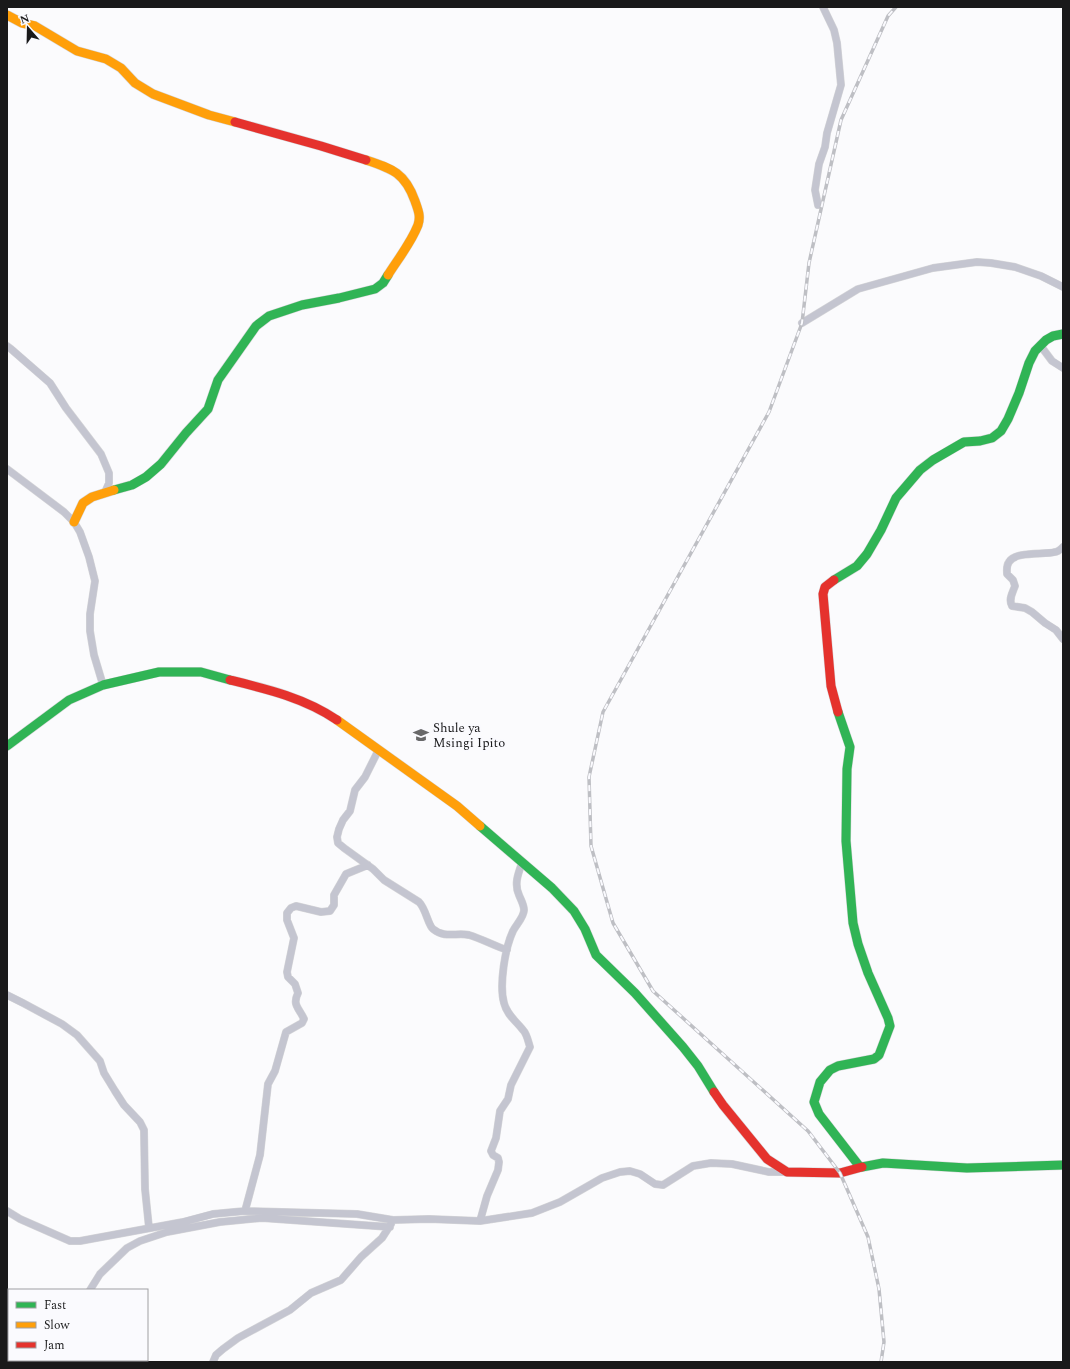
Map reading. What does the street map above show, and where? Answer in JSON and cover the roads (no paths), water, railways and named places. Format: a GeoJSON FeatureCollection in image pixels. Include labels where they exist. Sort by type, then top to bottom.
{"type":"FeatureCollection","features":[{"type":"Feature","properties":{"kind":"street"},"geometry":{"type":"LineString","coordinates":[[818,205],[815,190],[819,164],[825,147],[827,133],[841,85],[837,43],[834,30],[823,7]]}},
{"type":"Feature","properties":{"kind":"street"},"geometry":{"type":"LineString","coordinates":[[7,15],[22,23],[35,26],[78,51],[106,59],[121,68],[135,83],[153,94],[209,114],[321,146],[393,170],[402,177],[411,190],[420,214],[418,224],[411,239],[383,283],[375,289],[302,305],[269,316],[256,326],[218,380],[208,409],[161,464],[146,477],[132,485],[92,497],[83,503],[74,522]]}},
{"type":"Feature","properties":{"kind":"street"},"geometry":{"type":"LineString","coordinates":[[802,323],[858,288],[933,268],[977,262],[991,262],[1015,267],[1041,276],[1063,287]]}},
{"type":"Feature","properties":{"kind":"street"},"geometry":{"type":"LineString","coordinates":[[860,1167],[819,1114],[814,1102],[820,1082],[830,1070],[838,1066],[874,1059],[879,1055],[890,1026],[888,1018],[868,973],[858,944],[853,922],[846,841],[846,769],[850,747],[831,686],[823,594],[825,587],[830,582],[857,566],[867,554],[881,530],[896,498],[920,470],[933,460],[964,442],[980,441],[992,438],[1001,431],[1019,393],[1029,363],[1040,346],[1053,336],[1063,334]]}},
{"type":"Feature","properties":{"kind":"street"},"geometry":{"type":"LineString","coordinates":[[7,346],[50,383],[66,408],[101,454],[109,473],[109,483],[105,492]]}},
{"type":"Feature","properties":{"kind":"street"},"geometry":{"type":"LineString","coordinates":[[1040,346],[1052,361],[1063,368]]}},
{"type":"Feature","properties":{"kind":"street"},"geometry":{"type":"LineString","coordinates":[[7,469],[74,522],[80,532],[89,557],[95,581],[90,614],[90,631],[94,655],[103,685]]}},
{"type":"Feature","properties":{"kind":"street"},"geometry":{"type":"LineString","coordinates":[[1063,547],[1055,552],[1016,557],[1009,560],[1007,574],[1013,580],[1015,586],[1010,598],[1010,603],[1012,606],[1025,608],[1032,612],[1044,623],[1056,630],[1063,638]]}},
{"type":"Feature","properties":{"kind":"street"},"geometry":{"type":"LineString","coordinates":[[7,746],[70,700],[103,685],[159,672],[201,672],[282,692],[328,714],[457,806],[552,888],[574,911],[596,955],[635,993],[683,1047],[698,1066],[723,1105],[767,1158],[787,1172]]}},
{"type":"Feature","properties":{"kind":"street"},"geometry":{"type":"LineString","coordinates":[[378,751],[365,777],[355,790],[350,811],[338,829],[338,843],[368,865],[384,880],[423,906],[431,928],[451,936],[468,935],[507,950]]}},
{"type":"Feature","properties":{"kind":"street"},"geometry":{"type":"LineString","coordinates":[[480,1221],[490,1189],[498,1170],[499,1160],[491,1151],[496,1138],[500,1111],[508,1099],[511,1085],[530,1047],[524,1030],[508,1013],[504,1005],[502,986],[507,950],[512,932],[524,913],[516,882],[522,863]]}},
{"type":"Feature","properties":{"kind":"street"},"geometry":{"type":"LineString","coordinates":[[245,1211],[260,1155],[268,1084],[275,1071],[286,1032],[302,1023],[304,1019],[295,1002],[298,993],[296,984],[288,977],[287,972],[294,938],[286,920],[287,913],[291,908],[296,906],[321,912],[330,911],[334,905],[334,895],[346,874],[368,865]]}},
{"type":"Feature","properties":{"kind":"street"},"geometry":{"type":"LineString","coordinates":[[7,996],[62,1024],[77,1035],[100,1061],[104,1073],[124,1106],[140,1122],[144,1130],[145,1189],[149,1228]]}},
{"type":"Feature","properties":{"kind":"street"},"geometry":{"type":"LineString","coordinates":[[91,1289],[100,1274],[127,1248],[140,1240],[167,1232],[220,1222],[262,1218],[392,1223],[480,1221],[532,1212],[560,1202],[602,1178],[620,1172],[630,1171],[640,1174],[655,1184],[664,1185],[693,1166],[711,1163],[732,1164],[769,1172],[840,1174],[860,1167],[883,1163],[966,1168],[1063,1165]]}},
{"type":"Feature","properties":{"kind":"street"},"geometry":{"type":"LineString","coordinates":[[7,1211],[20,1219],[70,1241],[80,1241],[183,1222],[213,1214],[245,1211],[357,1214],[392,1223]]}},
{"type":"Feature","properties":{"kind":"street"},"geometry":{"type":"LineString","coordinates":[[213,1362],[216,1356],[223,1349],[238,1338],[290,1310],[311,1293],[341,1280],[361,1257],[382,1238],[392,1223]]}},
{"type":"Feature","properties":{"kind":"railway"},"geometry":{"type":"LineString","coordinates":[[881,1362],[884,1342],[879,1289],[868,1237],[840,1173],[808,1131],[653,991],[613,923],[591,846],[589,777],[603,712],[769,412],[802,323],[809,263],[841,120],[888,16],[896,7]]}},
{"type":"Feature","properties":{"kind":"place","name":"Shule ya Msingi Ipito"},"geometry":{"type":"Point","coordinates":[421,735]}}]}
